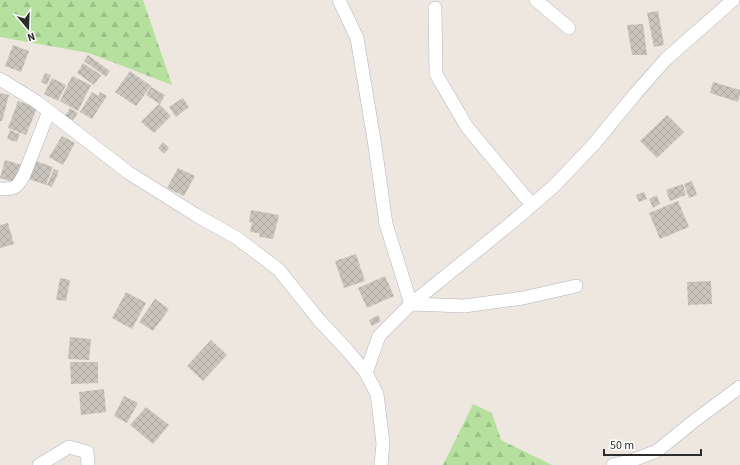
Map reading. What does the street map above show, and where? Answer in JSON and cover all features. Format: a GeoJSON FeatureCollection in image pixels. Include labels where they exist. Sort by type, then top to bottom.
{"type":"FeatureCollection","features":[{"type":"Feature","properties":{"kind":"street"},"geometry":{"type":"LineString","coordinates":[[339,0],[358,38],[386,224],[411,304]]}},
{"type":"Feature","properties":{"kind":"street"},"geometry":{"type":"LineString","coordinates":[[536,0],[569,28]]}},
{"type":"Feature","properties":{"kind":"street"},"geometry":{"type":"LineString","coordinates":[[366,373],[379,336],[411,304],[510,224],[554,186],[594,144],[666,59],[733,0]]}},
{"type":"Feature","properties":{"kind":"street"},"geometry":{"type":"LineString","coordinates":[[435,8],[436,74],[467,127],[532,204]]}},
{"type":"Feature","properties":{"kind":"street"},"geometry":{"type":"LineString","coordinates":[[0,79],[38,102],[129,173],[196,215],[237,238],[279,270],[319,320],[366,373],[377,394],[383,442],[381,465]]}},
{"type":"Feature","properties":{"kind":"street"},"geometry":{"type":"LineString","coordinates":[[0,189],[9,189],[19,184],[24,175],[49,111]]}},
{"type":"Feature","properties":{"kind":"street"},"geometry":{"type":"LineString","coordinates":[[411,304],[464,306],[523,298],[576,286]]}},
{"type":"Feature","properties":{"kind":"street"},"geometry":{"type":"LineString","coordinates":[[614,465],[633,460],[656,451],[740,387]]}},
{"type":"Feature","properties":{"kind":"street"},"geometry":{"type":"LineString","coordinates":[[39,465],[69,447],[87,452],[88,465]]}},
{"type":"Feature","properties":{"kind":"green space"},"geometry":{"type":"Polygon","coordinates":[[[0,0],[143,0],[172,85],[89,53],[0,37],[0,0]]]}},
{"type":"Feature","properties":{"kind":"green space"},"geometry":{"type":"Polygon","coordinates":[[[473,404],[492,413],[501,440],[552,465],[443,465],[473,404]]]}},
{"type":"Feature","properties":{"kind":"building"},"geometry":{"type":"Polygon","coordinates":[[[658,11],[664,45],[654,47],[647,13],[658,11]]]}},
{"type":"Feature","properties":{"kind":"building"},"geometry":{"type":"Polygon","coordinates":[[[643,24],[647,55],[632,55],[627,25],[643,24]]]}},
{"type":"Feature","properties":{"kind":"building"},"geometry":{"type":"Polygon","coordinates":[[[13,45],[29,51],[21,72],[5,66],[13,45]]]}},
{"type":"Feature","properties":{"kind":"building"},"geometry":{"type":"Polygon","coordinates":[[[88,55],[110,71],[106,77],[84,61],[88,55]]]}},
{"type":"Feature","properties":{"kind":"building"},"geometry":{"type":"Polygon","coordinates":[[[83,63],[101,75],[94,85],[77,73],[83,63]]]}},
{"type":"Feature","properties":{"kind":"building"},"geometry":{"type":"Polygon","coordinates":[[[130,71],[151,86],[136,106],[115,92],[130,71]]]}},
{"type":"Feature","properties":{"kind":"building"},"geometry":{"type":"Polygon","coordinates":[[[45,73],[51,75],[47,85],[41,82],[45,73]]]}},
{"type":"Feature","properties":{"kind":"building"},"geometry":{"type":"Polygon","coordinates":[[[72,76],[91,85],[78,111],[60,101],[72,76]]]}},
{"type":"Feature","properties":{"kind":"building"},"geometry":{"type":"Polygon","coordinates":[[[52,78],[66,85],[58,101],[44,94],[52,78]]]}},
{"type":"Feature","properties":{"kind":"building"},"geometry":{"type":"Polygon","coordinates":[[[713,82],[740,90],[738,102],[710,93],[713,82]]]}},
{"type":"Feature","properties":{"kind":"building"},"geometry":{"type":"Polygon","coordinates":[[[151,87],[165,95],[160,104],[146,95],[151,87]]]}},
{"type":"Feature","properties":{"kind":"building"},"geometry":{"type":"Polygon","coordinates":[[[92,92],[98,96],[100,92],[107,96],[92,119],[80,112],[92,92]]]}},
{"type":"Feature","properties":{"kind":"building"},"geometry":{"type":"Polygon","coordinates":[[[0,93],[9,95],[2,121],[0,121],[0,93]]]}},
{"type":"Feature","properties":{"kind":"building"},"geometry":{"type":"Polygon","coordinates":[[[183,98],[189,107],[176,117],[169,107],[183,98]]]}},
{"type":"Feature","properties":{"kind":"building"},"geometry":{"type":"Polygon","coordinates":[[[18,101],[37,108],[26,135],[8,128],[18,101]]]}},
{"type":"Feature","properties":{"kind":"building"},"geometry":{"type":"Polygon","coordinates":[[[159,104],[171,116],[154,133],[141,122],[159,104]]]}},
{"type":"Feature","properties":{"kind":"building"},"geometry":{"type":"Polygon","coordinates":[[[70,108],[78,113],[73,120],[65,116],[70,108]]]}},
{"type":"Feature","properties":{"kind":"building"},"geometry":{"type":"Polygon","coordinates":[[[667,115],[684,132],[657,158],[640,141],[667,115]]]}},
{"type":"Feature","properties":{"kind":"building"},"geometry":{"type":"Polygon","coordinates":[[[10,130],[20,134],[17,142],[7,139],[10,130]]]}},
{"type":"Feature","properties":{"kind":"building"},"geometry":{"type":"Polygon","coordinates":[[[62,136],[75,143],[63,165],[49,157],[62,136]]]}},
{"type":"Feature","properties":{"kind":"building"},"geometry":{"type":"Polygon","coordinates":[[[163,142],[169,148],[164,154],[158,148],[163,142]]]}},
{"type":"Feature","properties":{"kind":"building"},"geometry":{"type":"Polygon","coordinates":[[[5,160],[22,165],[17,183],[0,178],[5,160]]]}},
{"type":"Feature","properties":{"kind":"building"},"geometry":{"type":"Polygon","coordinates":[[[33,160],[53,167],[46,185],[26,178],[33,160]]]}},
{"type":"Feature","properties":{"kind":"building"},"geometry":{"type":"Polygon","coordinates":[[[178,168],[195,176],[184,196],[167,188],[178,168]]]}},
{"type":"Feature","properties":{"kind":"building"},"geometry":{"type":"Polygon","coordinates":[[[54,169],[59,171],[52,187],[47,185],[54,169]]]}},
{"type":"Feature","properties":{"kind":"building"},"geometry":{"type":"Polygon","coordinates":[[[692,181],[697,195],[689,198],[684,184],[692,181]]]}},
{"type":"Feature","properties":{"kind":"building"},"geometry":{"type":"Polygon","coordinates":[[[683,184],[686,195],[670,201],[666,190],[683,184]]]}},
{"type":"Feature","properties":{"kind":"building"},"geometry":{"type":"Polygon","coordinates":[[[644,192],[647,199],[639,202],[636,195],[644,192]]]}},
{"type":"Feature","properties":{"kind":"building"},"geometry":{"type":"Polygon","coordinates":[[[657,195],[660,204],[653,208],[649,199],[657,195]]]}},
{"type":"Feature","properties":{"kind":"building"},"geometry":{"type":"Polygon","coordinates":[[[678,201],[689,227],[660,239],[649,213],[678,201]]]}},
{"type":"Feature","properties":{"kind":"building"},"geometry":{"type":"Polygon","coordinates":[[[251,210],[279,215],[273,239],[260,237],[259,233],[250,232],[252,222],[249,222],[251,210]]]}},
{"type":"Feature","properties":{"kind":"building"},"geometry":{"type":"Polygon","coordinates":[[[8,223],[14,244],[0,248],[0,225],[8,223]]]}},
{"type":"Feature","properties":{"kind":"building"},"geometry":{"type":"Polygon","coordinates":[[[356,254],[365,281],[344,288],[335,261],[356,254]]]}},
{"type":"Feature","properties":{"kind":"building"},"geometry":{"type":"Polygon","coordinates":[[[385,276],[394,296],[367,308],[358,288],[385,276]]]}},
{"type":"Feature","properties":{"kind":"building"},"geometry":{"type":"Polygon","coordinates":[[[60,278],[70,280],[66,301],[56,300],[60,278]]]}},
{"type":"Feature","properties":{"kind":"building"},"geometry":{"type":"Polygon","coordinates":[[[711,281],[712,304],[688,305],[687,282],[711,281]]]}},
{"type":"Feature","properties":{"kind":"building"},"geometry":{"type":"Polygon","coordinates":[[[126,292],[146,303],[132,329],[112,318],[126,292]]]}},
{"type":"Feature","properties":{"kind":"building"},"geometry":{"type":"Polygon","coordinates":[[[155,299],[169,309],[153,331],[139,322],[155,299]]]}},
{"type":"Feature","properties":{"kind":"building"},"geometry":{"type":"Polygon","coordinates":[[[378,315],[381,321],[372,326],[369,320],[378,315]]]}},
{"type":"Feature","properties":{"kind":"building"},"geometry":{"type":"Polygon","coordinates":[[[70,337],[91,339],[89,360],[68,359],[70,337]]]}},
{"type":"Feature","properties":{"kind":"building"},"geometry":{"type":"Polygon","coordinates":[[[211,340],[227,355],[203,381],[187,366],[211,340]]]}},
{"type":"Feature","properties":{"kind":"building"},"geometry":{"type":"Polygon","coordinates":[[[70,362],[98,362],[98,383],[71,384],[70,362]]]}},
{"type":"Feature","properties":{"kind":"building"},"geometry":{"type":"Polygon","coordinates":[[[104,389],[106,412],[81,415],[79,392],[104,389]]]}},
{"type":"Feature","properties":{"kind":"building"},"geometry":{"type":"Polygon","coordinates":[[[124,396],[138,403],[127,423],[114,416],[124,396]]]}},
{"type":"Feature","properties":{"kind":"building"},"geometry":{"type":"Polygon","coordinates":[[[146,407],[169,425],[153,444],[130,425],[146,407]]]}}]}
